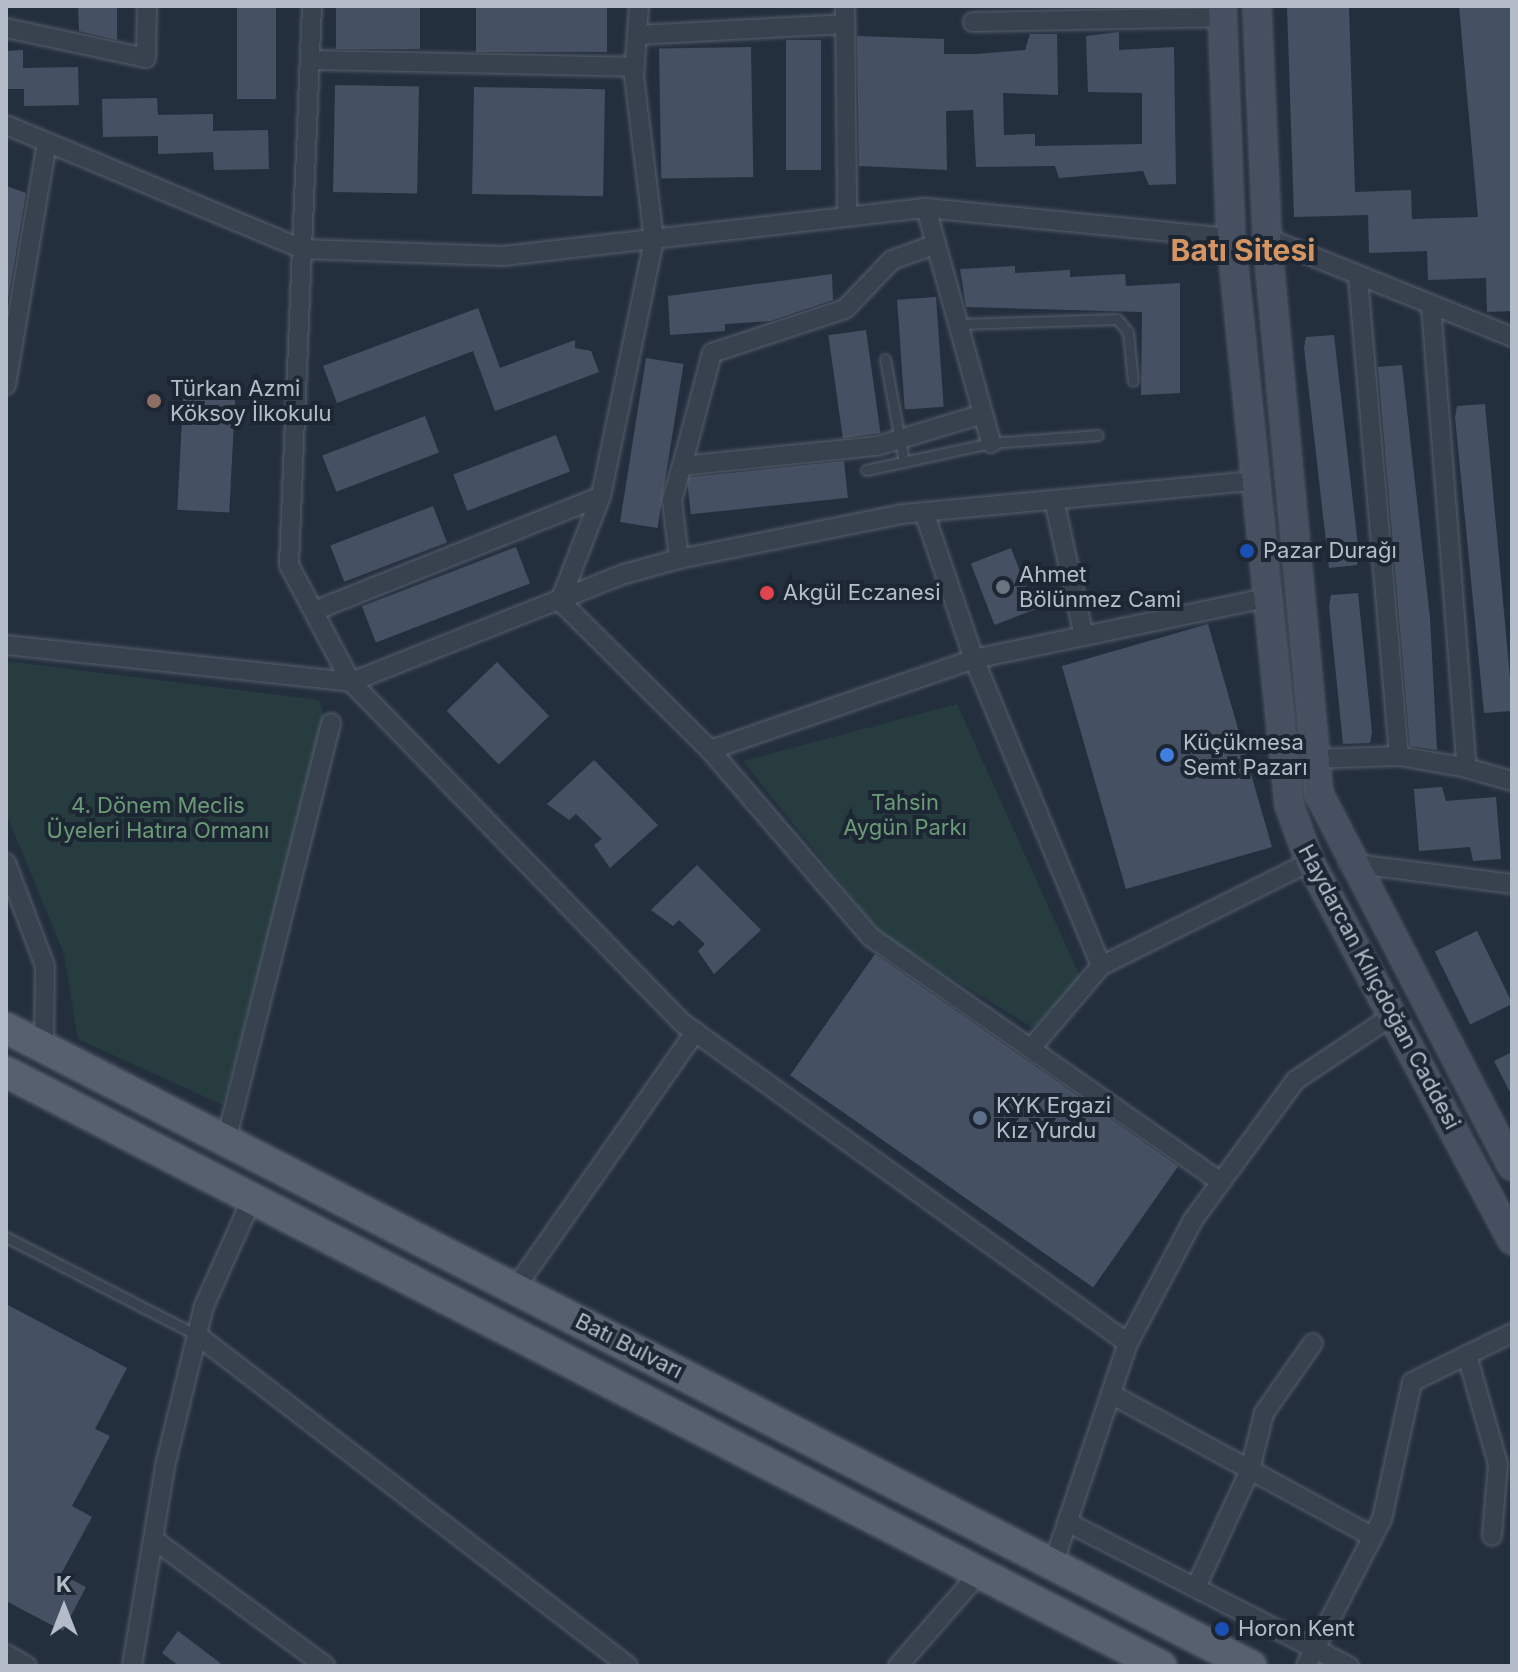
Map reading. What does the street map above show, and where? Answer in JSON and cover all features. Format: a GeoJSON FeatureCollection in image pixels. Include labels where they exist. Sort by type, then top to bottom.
{"type":"FeatureCollection","features":[{"type":"Feature","properties":{"kind":"main road","name":"Haydarcan Kılıçdoğan Caddesi"},"geometry":{"type":"LineString","coordinates":[[1257,6],[1267,238],[1313,759],[1323,810],[1512,1166]]}},
{"type":"Feature","properties":{"kind":"main road","name":"Haydarcan Kılıçdoğan Caddesi"},"geometry":{"type":"LineString","coordinates":[[1222,12],[1231,238],[1282,771],[1310,862],[1512,1240]]}},
{"type":"Feature","properties":{"kind":"main road"},"geometry":{"type":"LineString","coordinates":[[1231,238],[1267,238]]}},
{"type":"Feature","properties":{"kind":"main road","name":"Batı Bulvarı"},"geometry":{"type":"LineString","coordinates":[[6,1028],[227,1137],[1251,1666]]}},
{"type":"Feature","properties":{"kind":"main road","name":"Batı Bulvarı"},"geometry":{"type":"LineString","coordinates":[[6,1072],[254,1194],[1161,1666]]}},
{"type":"Feature","properties":{"kind":"street"},"geometry":{"type":"LineString","coordinates":[[6,28],[146,58],[147,6]]}},
{"type":"Feature","properties":{"kind":"street"},"geometry":{"type":"LineString","coordinates":[[312,6],[289,565],[351,682],[695,1032],[1128,1343]]}},
{"type":"Feature","properties":{"kind":"street"},"geometry":{"type":"LineString","coordinates":[[560,601],[601,496],[654,240],[635,67],[639,6]]}},
{"type":"Feature","properties":{"kind":"street"},"geometry":{"type":"LineString","coordinates":[[973,22],[1222,12]]}},
{"type":"Feature","properties":{"kind":"street"},"geometry":{"type":"LineString","coordinates":[[637,35],[845,15],[847,212]]}},
{"type":"Feature","properties":{"kind":"street"},"geometry":{"type":"LineString","coordinates":[[312,60],[635,67]]}},
{"type":"Feature","properties":{"kind":"street"},"geometry":{"type":"LineString","coordinates":[[6,125],[303,249],[503,256],[654,240],[847,212],[926,208],[1231,238]]}},
{"type":"Feature","properties":{"kind":"street"},"geometry":{"type":"LineString","coordinates":[[6,385],[47,142]]}},
{"type":"Feature","properties":{"kind":"street"},"geometry":{"type":"LineString","coordinates":[[926,208],[991,443]]}},
{"type":"Feature","properties":{"kind":"street"},"geometry":{"type":"LineString","coordinates":[[1267,238],[1512,337]]}},
{"type":"Feature","properties":{"kind":"street"},"geometry":{"type":"LineString","coordinates":[[679,559],[672,500],[712,353],[845,309],[892,260],[934,245]]}},
{"type":"Feature","properties":{"kind":"street"},"geometry":{"type":"LineString","coordinates":[[1358,275],[1399,756]]}},
{"type":"Feature","properties":{"kind":"street"},"geometry":{"type":"LineString","coordinates":[[1431,305],[1467,768]]}},
{"type":"Feature","properties":{"kind":"street"},"geometry":{"type":"LineString","coordinates":[[682,466],[900,441],[983,414]]}},
{"type":"Feature","properties":{"kind":"street"},"geometry":{"type":"LineString","coordinates":[[6,645],[351,682],[560,601],[679,559],[924,512],[1254,481]]}},
{"type":"Feature","properties":{"kind":"street"},"geometry":{"type":"LineString","coordinates":[[314,611],[601,496]]}},
{"type":"Feature","properties":{"kind":"street"},"geometry":{"type":"LineString","coordinates":[[1054,500],[1084,636]]}},
{"type":"Feature","properties":{"kind":"street"},"geometry":{"type":"LineString","coordinates":[[924,512],[974,659],[1101,966]]}},
{"type":"Feature","properties":{"kind":"street"},"geometry":{"type":"LineString","coordinates":[[710,750],[974,659],[1265,598]]}},
{"type":"Feature","properties":{"kind":"street"},"geometry":{"type":"LineString","coordinates":[[560,601],[710,750],[871,937],[1033,1046],[1221,1182]]}},
{"type":"Feature","properties":{"kind":"street"},"geometry":{"type":"LineString","coordinates":[[227,1137],[331,723]]}},
{"type":"Feature","properties":{"kind":"street"},"geometry":{"type":"LineString","coordinates":[[1313,759],[1399,756],[1467,768],[1512,781]]}},
{"type":"Feature","properties":{"kind":"street"},"geometry":{"type":"LineString","coordinates":[[1033,1046],[1101,966],[1310,862]]}},
{"type":"Feature","properties":{"kind":"street"},"geometry":{"type":"LineString","coordinates":[[6,863],[45,966],[44,1047]]}},
{"type":"Feature","properties":{"kind":"street"},"geometry":{"type":"LineString","coordinates":[[1349,863],[1512,884]]}},
{"type":"Feature","properties":{"kind":"street"},"geometry":{"type":"LineString","coordinates":[[1053,1565],[1128,1343],[1221,1182],[1296,1080],[1392,1016]]}},
{"type":"Feature","properties":{"kind":"street"},"geometry":{"type":"LineString","coordinates":[[516,1287],[695,1032]]}},
{"type":"Feature","properties":{"kind":"street"},"geometry":{"type":"LineString","coordinates":[[132,1666],[153,1539],[197,1335],[254,1194]]}},
{"type":"Feature","properties":{"kind":"street"},"geometry":{"type":"LineString","coordinates":[[1310,1658],[1373,1537],[1412,1382],[1512,1333]]}},
{"type":"Feature","properties":{"kind":"street"},"geometry":{"type":"LineString","coordinates":[[197,1335],[628,1666]]}},
{"type":"Feature","properties":{"kind":"street"},"geometry":{"type":"LineString","coordinates":[[1196,1587],[1250,1470],[1264,1413],[1313,1343]]}},
{"type":"Feature","properties":{"kind":"street"},"geometry":{"type":"LineString","coordinates":[[1467,1355],[1498,1464],[1492,1536]]}},
{"type":"Feature","properties":{"kind":"street"},"geometry":{"type":"LineString","coordinates":[[1111,1394],[1373,1537]]}},
{"type":"Feature","properties":{"kind":"street"},"geometry":{"type":"LineString","coordinates":[[1067,1522],[1196,1587],[1310,1658],[1349,1666]]}},
{"type":"Feature","properties":{"kind":"street"},"geometry":{"type":"LineString","coordinates":[[153,1539],[325,1666]]}},
{"type":"Feature","properties":{"kind":"street"},"geometry":{"type":"LineString","coordinates":[[898,1666],[979,1573]]}},
{"type":"Feature","properties":{"kind":"street"},"geometry":{"type":"LineString","coordinates":[[6,1654],[27,1666]]}},
{"type":"Feature","properties":{"kind":"lane"},"geometry":{"type":"LineString","coordinates":[[959,324],[1117,319],[1128,332],[1133,381]]}},
{"type":"Feature","properties":{"kind":"lane"},"geometry":{"type":"LineString","coordinates":[[885,359],[904,462]]}},
{"type":"Feature","properties":{"kind":"lane"},"geometry":{"type":"LineString","coordinates":[[866,470],[991,443],[1098,435]]}},
{"type":"Feature","properties":{"kind":"lane"},"geometry":{"type":"LineString","coordinates":[[6,1237],[197,1335]]}},
{"type":"Feature","properties":{"kind":"green space","name":"4. Dönem Meclis Üyeleri Hatıra Ormanı"},"geometry":{"type":"Polygon","coordinates":[[[6,661],[319,700],[325,718],[223,1105],[78,1039],[64,954],[6,813],[6,661]]]}},
{"type":"Feature","properties":{"kind":"green space","name":"Tahsin Aygün Parkı"},"geometry":{"type":"Polygon","coordinates":[[[957,704],[1081,979],[1033,1028],[882,935],[743,761],[957,704]]]}},
{"type":"Feature","properties":{"kind":"building"},"geometry":{"type":"Polygon","coordinates":[[[78,6],[117,6],[117,40],[79,31],[78,6]]]}},
{"type":"Feature","properties":{"kind":"building"},"geometry":{"type":"Polygon","coordinates":[[[237,6],[276,6],[276,99],[237,99],[237,6]]]}},
{"type":"Feature","properties":{"kind":"building"},"geometry":{"type":"Polygon","coordinates":[[[336,6],[420,6],[420,49],[336,49],[336,6]]]}},
{"type":"Feature","properties":{"kind":"building"},"geometry":{"type":"Polygon","coordinates":[[[476,6],[607,6],[607,52],[476,52],[476,6]]]}},
{"type":"Feature","properties":{"kind":"building"},"geometry":{"type":"Polygon","coordinates":[[[1287,6],[1349,6],[1355,192],[1411,190],[1412,219],[1478,217],[1459,6],[1512,6],[1512,311],[1487,312],[1486,278],[1428,280],[1427,251],[1369,253],[1368,215],[1294,217],[1287,6]]]}},
{"type":"Feature","properties":{"kind":"building"},"geometry":{"type":"Polygon","coordinates":[[[1119,32],[1119,50],[1174,47],[1176,184],[1149,185],[1143,171],[1059,178],[1055,166],[976,167],[973,110],[946,111],[947,170],[859,166],[857,36],[944,39],[944,54],[976,54],[1025,50],[1030,34],[1057,34],[1058,95],[1003,93],[1004,135],[1035,134],[1035,146],[1142,144],[1142,93],[1088,92],[1086,36],[1119,32]]]}},
{"type":"Feature","properties":{"kind":"building"},"geometry":{"type":"Polygon","coordinates":[[[786,40],[821,40],[821,170],[786,170],[786,40]]]}},
{"type":"Feature","properties":{"kind":"building"},"geometry":{"type":"Polygon","coordinates":[[[751,47],[753,177],[661,179],[659,49],[751,47]]]}},
{"type":"Feature","properties":{"kind":"building"},"geometry":{"type":"Polygon","coordinates":[[[23,50],[23,68],[78,67],[79,105],[24,106],[24,89],[6,89],[6,51],[23,50]]]}},
{"type":"Feature","properties":{"kind":"building"},"geometry":{"type":"Polygon","coordinates":[[[335,85],[419,86],[417,193],[333,192],[335,85]]]}},
{"type":"Feature","properties":{"kind":"building"},"geometry":{"type":"Polygon","coordinates":[[[474,87],[605,89],[603,196],[472,194],[474,87]]]}},
{"type":"Feature","properties":{"kind":"building"},"geometry":{"type":"Polygon","coordinates":[[[157,98],[158,115],[213,114],[213,131],[268,130],[269,169],[214,170],[213,152],[158,154],[158,136],[103,137],[102,99],[157,98]]]}},
{"type":"Feature","properties":{"kind":"building"},"geometry":{"type":"Polygon","coordinates":[[[6,186],[26,193],[8,300],[6,300],[6,186]]]}},
{"type":"Feature","properties":{"kind":"building"},"geometry":{"type":"Polygon","coordinates":[[[1015,266],[1015,273],[1070,270],[1070,277],[1125,274],[1126,286],[1180,283],[1180,393],[1141,395],[1142,312],[966,307],[960,269],[1015,266]]]}},
{"type":"Feature","properties":{"kind":"building"},"geometry":{"type":"Polygon","coordinates":[[[832,274],[833,300],[770,321],[725,324],[725,331],[670,335],[668,296],[832,274]]]}},
{"type":"Feature","properties":{"kind":"building"},"geometry":{"type":"Polygon","coordinates":[[[936,297],[944,407],[905,409],[897,300],[936,297]]]}},
{"type":"Feature","properties":{"kind":"building"},"geometry":{"type":"Polygon","coordinates":[[[478,308],[500,368],[575,340],[575,348],[591,351],[599,372],[495,411],[473,351],[337,403],[323,366],[478,308]]]}},
{"type":"Feature","properties":{"kind":"building"},"geometry":{"type":"Polygon","coordinates":[[[866,330],[880,433],[843,438],[828,335],[866,330]]]}},
{"type":"Feature","properties":{"kind":"building"},"geometry":{"type":"Polygon","coordinates":[[[1334,335],[1359,555],[1357,565],[1329,568],[1304,348],[1306,337],[1334,335]]]}},
{"type":"Feature","properties":{"kind":"building"},"geometry":{"type":"Polygon","coordinates":[[[646,358],[684,364],[658,528],[620,522],[646,358]]]}},
{"type":"Feature","properties":{"kind":"building"},"geometry":{"type":"Polygon","coordinates":[[[1402,365],[1430,618],[1437,750],[1410,746],[1378,367],[1402,365]]]}},
{"type":"Feature","properties":{"kind":"building"},"geometry":{"type":"Polygon","coordinates":[[[184,382],[236,385],[229,513],[177,510],[184,382]]]}},
{"type":"Feature","properties":{"kind":"building"},"geometry":{"type":"Polygon","coordinates":[[[1485,404],[1512,700],[1511,711],[1484,713],[1455,417],[1457,406],[1485,404]]]}},
{"type":"Feature","properties":{"kind":"building"},"geometry":{"type":"Polygon","coordinates":[[[425,416],[439,452],[336,492],[322,455],[425,416]]]}},
{"type":"Feature","properties":{"kind":"building"},"geometry":{"type":"Polygon","coordinates":[[[556,435],[570,471],[467,511],[453,474],[556,435]]]}},
{"type":"Feature","properties":{"kind":"building"},"geometry":{"type":"Polygon","coordinates":[[[844,461],[848,498],[691,514],[687,478],[844,461]]]}},
{"type":"Feature","properties":{"kind":"building"},"geometry":{"type":"Polygon","coordinates":[[[433,506],[447,542],[344,582],[330,545],[433,506]]]}},
{"type":"Feature","properties":{"kind":"building"},"geometry":{"type":"Polygon","coordinates":[[[516,547],[530,583],[376,643],[362,606],[516,547]]]}},
{"type":"Feature","properties":{"kind":"building","name":"Ahmet Bölünmez Cami"},"geometry":{"type":"Polygon","coordinates":[[[1011,548],[1035,610],[995,625],[971,563],[1011,548]]]}},
{"type":"Feature","properties":{"kind":"building"},"geometry":{"type":"Polygon","coordinates":[[[1358,593],[1372,732],[1370,743],[1343,744],[1329,606],[1331,595],[1358,593]]]}},
{"type":"Feature","properties":{"kind":"building","name":"Küçükmesa Semt Pazarı"},"geometry":{"type":"Polygon","coordinates":[[[1208,624],[1272,847],[1126,889],[1062,666],[1208,624]]]}},
{"type":"Feature","properties":{"kind":"building"},"geometry":{"type":"Polygon","coordinates":[[[497,662],[549,716],[499,765],[447,711],[497,662]]]}},
{"type":"Feature","properties":{"kind":"building"},"geometry":{"type":"Polygon","coordinates":[[[594,760],[658,825],[610,868],[594,845],[602,839],[576,814],[569,820],[547,804],[594,760]]]}},
{"type":"Feature","properties":{"kind":"building"},"geometry":{"type":"Polygon","coordinates":[[[1442,787],[1446,801],[1496,797],[1501,859],[1473,861],[1470,847],[1419,851],[1414,789],[1442,787]]]}},
{"type":"Feature","properties":{"kind":"building"},"geometry":{"type":"Polygon","coordinates":[[[697,865],[761,930],[714,974],[698,951],[705,944],[679,920],[673,926],[651,910],[697,865]]]}},
{"type":"Feature","properties":{"kind":"building"},"geometry":{"type":"Polygon","coordinates":[[[1477,931],[1512,1004],[1470,1024],[1435,952],[1477,931]]]}},
{"type":"Feature","properties":{"kind":"building","name":"KYK Ergazi Kız Yurdu"},"geometry":{"type":"Polygon","coordinates":[[[875,954],[1178,1166],[1093,1287],[790,1075],[875,954]]]}},
{"type":"Feature","properties":{"kind":"building"},"geometry":{"type":"Polygon","coordinates":[[[1512,1052],[1512,1096],[1494,1061],[1512,1052]]]}},
{"type":"Feature","properties":{"kind":"building"},"geometry":{"type":"Polygon","coordinates":[[[6,1304],[127,1368],[95,1429],[110,1436],[72,1506],[92,1517],[61,1574],[86,1587],[63,1631],[6,1601],[6,1304]]]}},
{"type":"Feature","properties":{"kind":"building"},"geometry":{"type":"Polygon","coordinates":[[[178,1631],[224,1666],[179,1666],[162,1653],[178,1631]]]}},
{"type":"Feature","properties":{"kind":"place","name":"Türkan Azmi Köksoy İlkokulu"},"geometry":{"type":"Point","coordinates":[154,401]}},
{"type":"Feature","properties":{"kind":"place","name":"Pazar Durağı"},"geometry":{"type":"Point","coordinates":[1247,551]}},
{"type":"Feature","properties":{"kind":"place","name":"Ahmet Bölünmez Cami"},"geometry":{"type":"Point","coordinates":[1003,587]}},
{"type":"Feature","properties":{"kind":"place","name":"Akgül Eczanesi"},"geometry":{"type":"Point","coordinates":[767,593]}},
{"type":"Feature","properties":{"kind":"place","name":"Küçükmesa Semt Pazarı"},"geometry":{"type":"Point","coordinates":[1167,755]}},
{"type":"Feature","properties":{"kind":"place","name":"KYK Ergazi Kız Yurdu"},"geometry":{"type":"Point","coordinates":[980,1118]}},
{"type":"Feature","properties":{"kind":"place","name":"Horon Kent"},"geometry":{"type":"Point","coordinates":[1222,1629]}},
{"type":"Feature","properties":{"kind":"district","name":"Batı Sitesi"},"geometry":{"type":"Point","coordinates":[1243,250]}}]}
